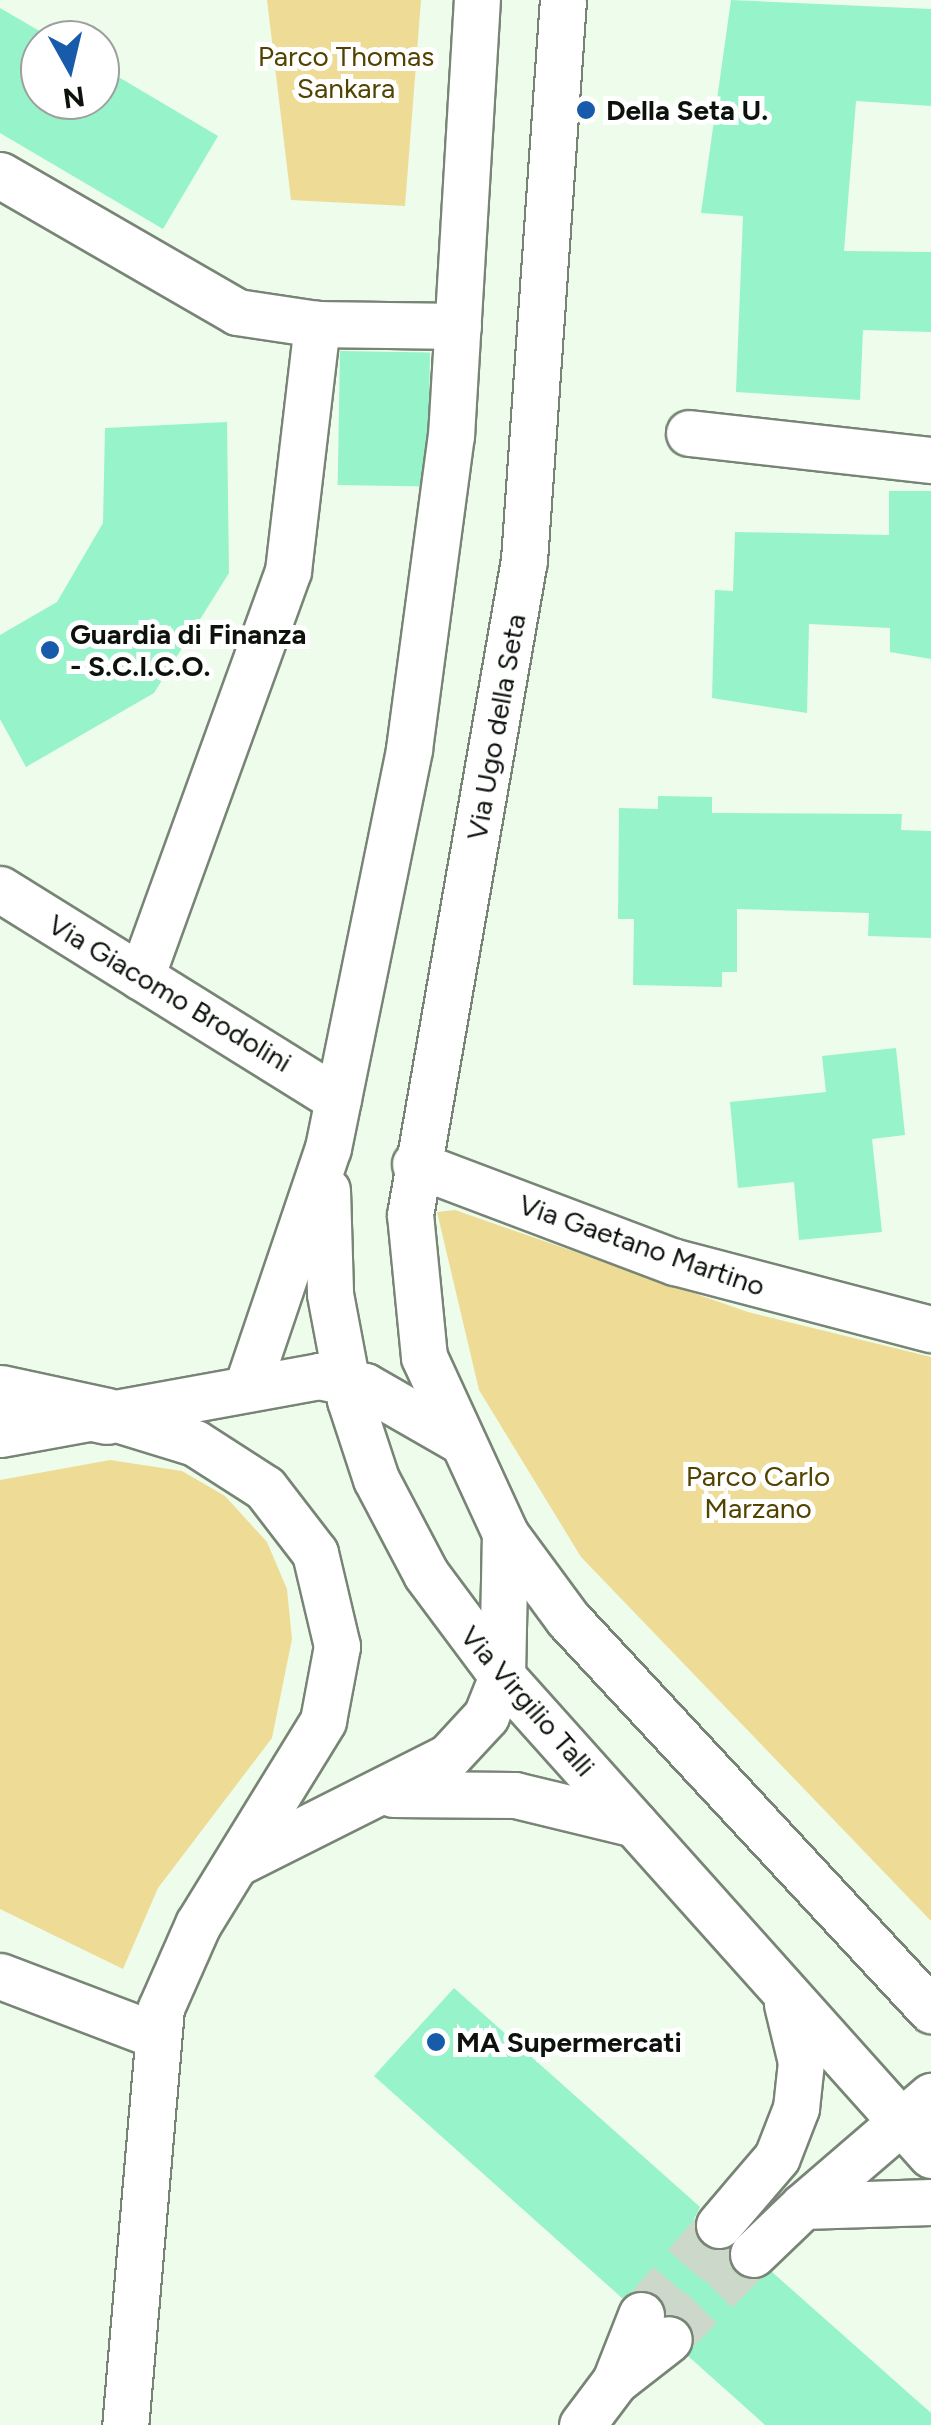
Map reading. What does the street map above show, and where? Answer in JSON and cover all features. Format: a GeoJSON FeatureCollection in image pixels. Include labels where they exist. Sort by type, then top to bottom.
{"type":"FeatureCollection","features":[{"type":"Feature","properties":{"kind":"main road"},"geometry":{"type":"LineString","coordinates":[[0,1392],[107,1416]]}},
{"type":"Feature","properties":{"kind":"street"},"geometry":{"type":"LineString","coordinates":[[248,1384],[328,1148],[409,748],[458,326],[478,0]]}},
{"type":"Feature","properties":{"kind":"street","name":"Via Ugo della Seta"},"geometry":{"type":"LineString","coordinates":[[505,1533],[418,1337],[414,1164],[524,560],[563,0]]}},
{"type":"Feature","properties":{"kind":"street"},"geometry":{"type":"LineString","coordinates":[[0,175],[223,306],[317,324],[458,326]]}},
{"type":"Feature","properties":{"kind":"street"},"geometry":{"type":"LineString","coordinates":[[141,977],[288,572],[317,324]]}},
{"type":"Feature","properties":{"kind":"street"},"geometry":{"type":"LineString","coordinates":[[689,433],[931,460]]}},
{"type":"Feature","properties":{"kind":"street","name":"Via Giacomo Brodolini"},"geometry":{"type":"LineString","coordinates":[[0,889],[338,1099]]}},
{"type":"Feature","properties":{"kind":"street","name":"Via Virgilio Talli"},"geometry":{"type":"LineString","coordinates":[[328,1148],[328,1263],[344,1379],[402,1531],[502,1676],[776,1980],[920,2126]]}},
{"type":"Feature","properties":{"kind":"street","name":"Via Gaetano Martino"},"geometry":{"type":"LineString","coordinates":[[414,1164],[675,1262],[931,1329]]}},
{"type":"Feature","properties":{"kind":"street"},"geometry":{"type":"LineString","coordinates":[[0,1434],[107,1416],[248,1384],[344,1379],[462,1441]]}},
{"type":"Feature","properties":{"kind":"street"},"geometry":{"type":"LineString","coordinates":[[107,1416],[172,1433],[241,1468],[296,1521],[327,1582],[338,1646],[330,1701],[240,1862],[185,1950],[155,2036],[125,2425]]}},
{"type":"Feature","properties":{"kind":"street"},"geometry":{"type":"LineString","coordinates":[[240,1862],[458,1748],[502,1676],[505,1533]]}},
{"type":"Feature","properties":{"kind":"street"},"geometry":{"type":"LineString","coordinates":[[505,1533],[568,1619],[931,2010]]}},
{"type":"Feature","properties":{"kind":"street"},"geometry":{"type":"LineString","coordinates":[[356,1803],[484,1792],[636,1824]]}},
{"type":"Feature","properties":{"kind":"street"},"geometry":{"type":"LineString","coordinates":[[0,1976],[155,2036]]}},
{"type":"Feature","properties":{"kind":"street"},"geometry":{"type":"LineString","coordinates":[[776,1980],[798,2041],[796,2108],[736,2240],[803,2206],[920,2126]]}},
{"type":"Feature","properties":{"kind":"street"},"geometry":{"type":"LineString","coordinates":[[803,2206],[931,2202]]}},
{"type":"Feature","properties":{"kind":"street"},"geometry":{"type":"LineString","coordinates":[[582,2425],[655,2327]]}},
{"type":"Feature","properties":{"kind":"green space","name":"Parco Thomas Sankara"},"geometry":{"type":"Polygon","coordinates":[[[267,0],[421,0],[405,206],[291,200],[267,0]]]}},
{"type":"Feature","properties":{"kind":"green space","name":"Parco Carlo Marzano"},"geometry":{"type":"Polygon","coordinates":[[[455,1210],[748,1312],[931,1357],[931,1921],[581,1557],[479,1390],[437,1212],[455,1210]]]}},
{"type":"Feature","properties":{"kind":"green space"},"geometry":{"type":"Polygon","coordinates":[[[110,1460],[182,1471],[225,1496],[267,1542],[287,1589],[292,1639],[272,1738],[158,1888],[123,1969],[0,1909],[0,1480],[110,1460]]]}},
{"type":"Feature","properties":{"kind":"building"},"geometry":{"type":"Polygon","coordinates":[[[731,0],[931,9],[931,106],[856,101],[844,251],[931,252],[931,332],[863,330],[860,400],[736,392],[743,216],[701,213],[731,0]]]}},
{"type":"Feature","properties":{"kind":"building"},"geometry":{"type":"Polygon","coordinates":[[[0,8],[21,20],[20,120],[120,120],[120,78],[218,136],[163,229],[0,133],[0,8]]]}},
{"type":"Feature","properties":{"kind":"building"},"geometry":{"type":"Polygon","coordinates":[[[340,351],[430,353],[428,487],[338,485],[340,351]]]}},
{"type":"Feature","properties":{"kind":"building"},"geometry":{"type":"Polygon","coordinates":[[[227,422],[229,573],[154,693],[26,767],[0,719],[0,635],[57,602],[103,523],[105,428],[227,422]]]}},
{"type":"Feature","properties":{"kind":"building"},"geometry":{"type":"Polygon","coordinates":[[[889,491],[931,491],[931,659],[890,652],[890,628],[809,624],[807,713],[712,698],[715,590],[733,591],[735,532],[889,535],[889,491]]]}},
{"type":"Feature","properties":{"kind":"building"},"geometry":{"type":"Polygon","coordinates":[[[658,796],[712,797],[712,813],[902,814],[901,830],[931,831],[931,938],[868,936],[869,913],[737,909],[737,972],[722,972],[722,987],[633,985],[634,919],[618,919],[619,808],[658,809],[658,796]]]}},
{"type":"Feature","properties":{"kind":"building"},"geometry":{"type":"Polygon","coordinates":[[[896,1048],[905,1135],[872,1139],[882,1232],[799,1240],[794,1182],[738,1188],[730,1102],[826,1092],[822,1056],[896,1048]]]}},
{"type":"Feature","properties":{"kind":"building"},"geometry":{"type":"Polygon","coordinates":[[[454,1988],[700,2207],[693,2221],[701,2244],[728,2250],[745,2279],[772,2272],[931,2413],[931,2425],[765,2425],[688,2356],[689,2322],[650,2290],[622,2298],[374,2076],[454,1988]]]}},
{"type":"Feature","properties":{"kind":"tunnel"},"geometry":{"type":"LineString","coordinates":[[641,2315],[719,2225]]}},
{"type":"Feature","properties":{"kind":"tunnel"},"geometry":{"type":"LineString","coordinates":[[669,2339],[753,2254]]}},
{"type":"Feature","properties":{"kind":"place","name":"Della Seta U."},"geometry":{"type":"Point","coordinates":[586,110]}},
{"type":"Feature","properties":{"kind":"place","name":"Guardia di Finanza - S.C.I.C.O."},"geometry":{"type":"Point","coordinates":[50,650]}},
{"type":"Feature","properties":{"kind":"place","name":"MA Supermercati"},"geometry":{"type":"Point","coordinates":[436,2042]}}]}
